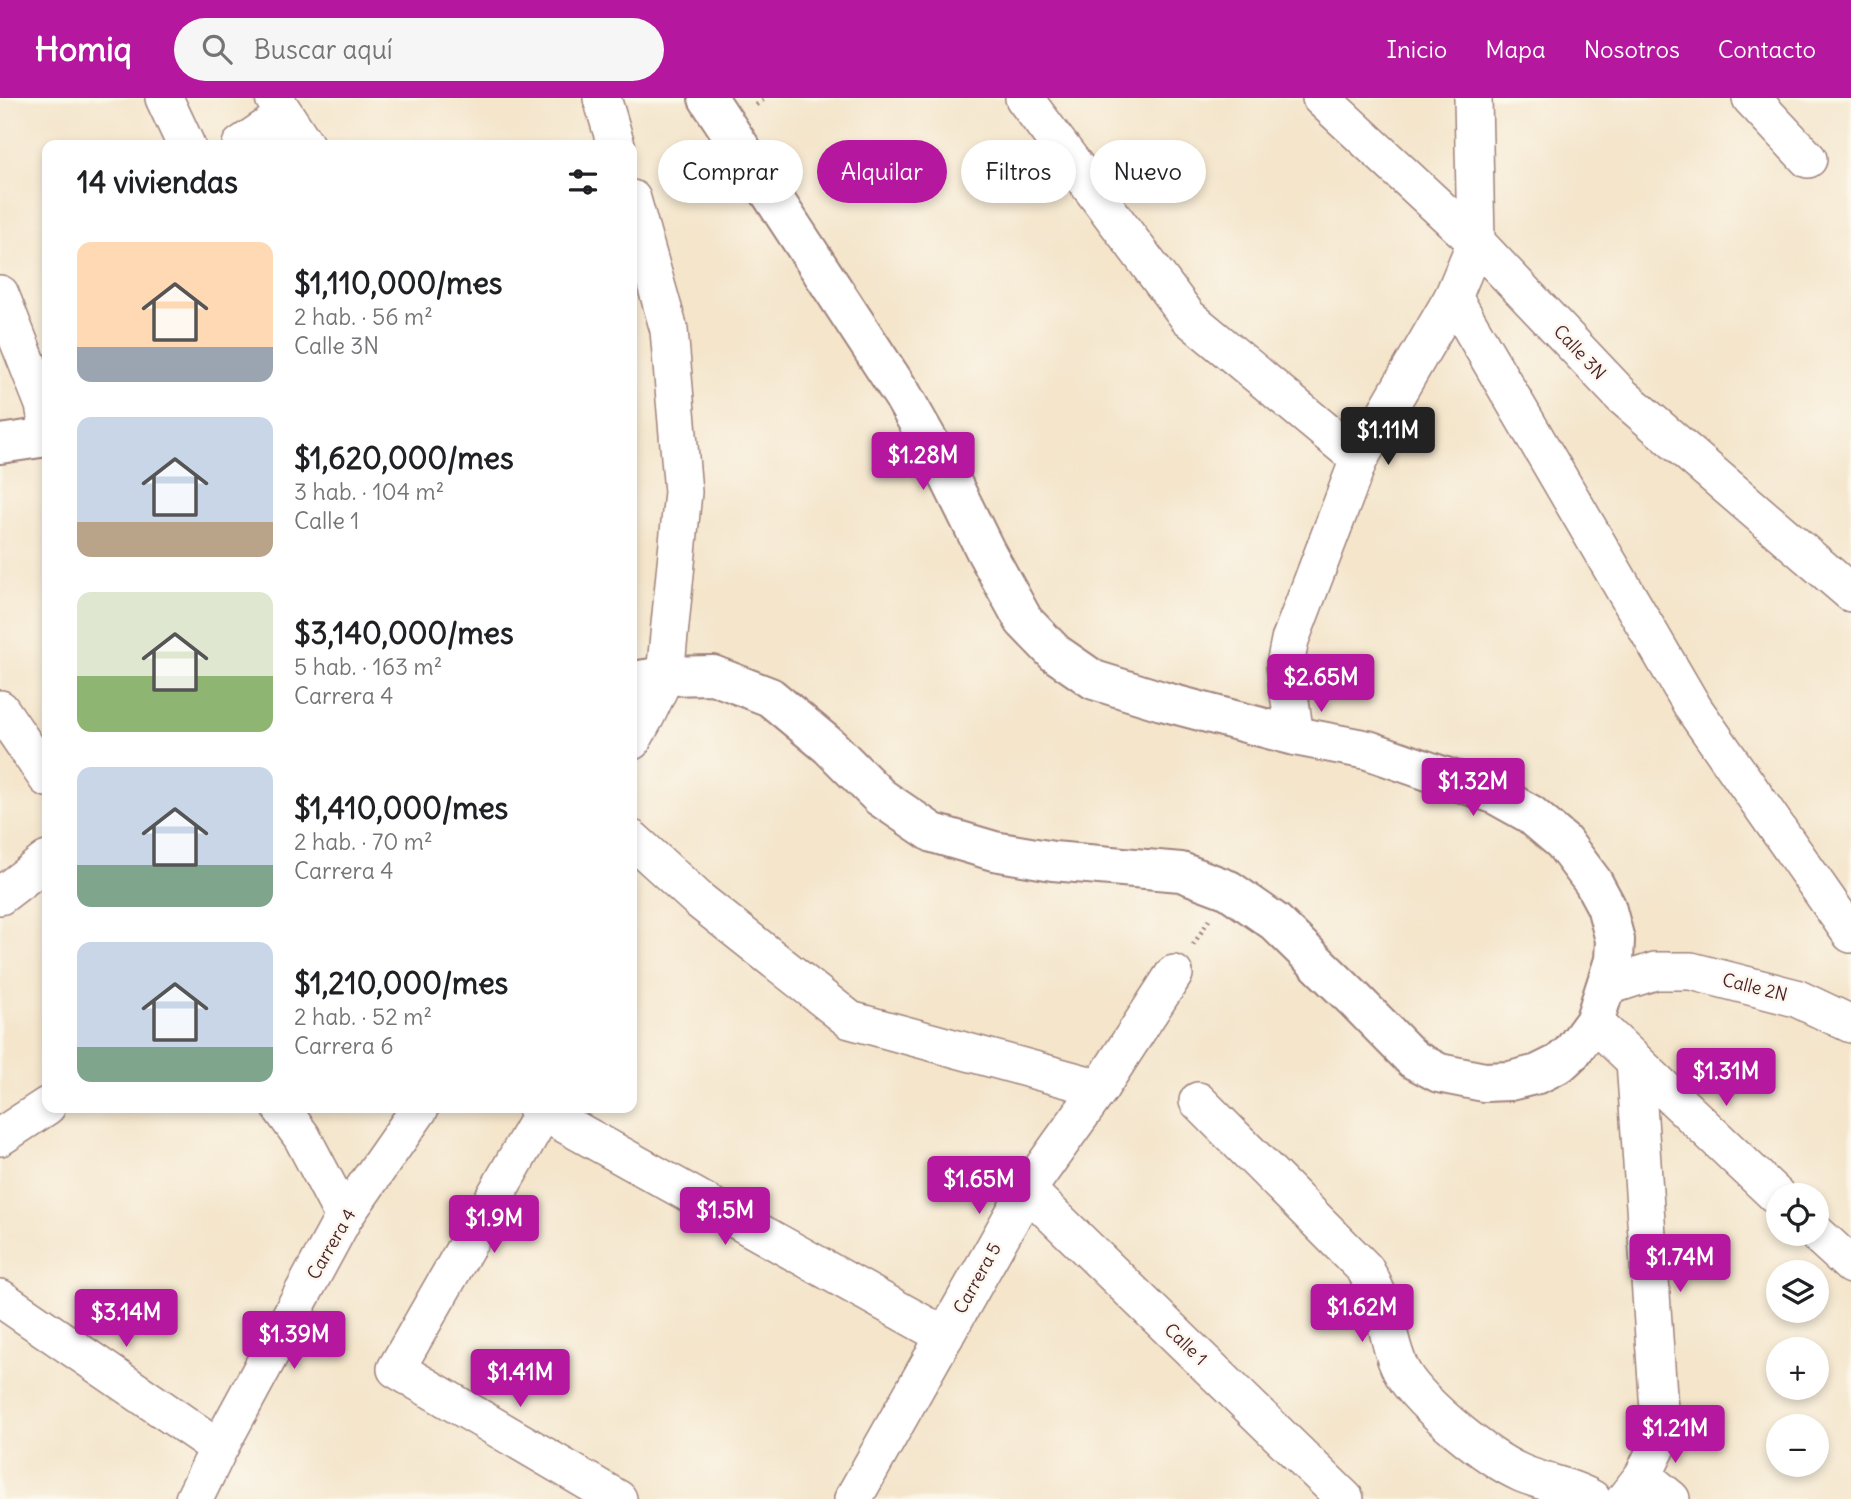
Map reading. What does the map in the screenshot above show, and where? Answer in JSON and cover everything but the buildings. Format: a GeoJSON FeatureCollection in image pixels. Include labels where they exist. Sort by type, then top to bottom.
{"type":"FeatureCollection","features":[{"type":"Feature","properties":{"kind":"main road"},"geometry":{"type":"LineString","coordinates":[[648,679],[712,675],[770,697],[829,746],[880,797],[933,833],[994,850],[1052,861],[1181,873],[1229,890],[1275,922],[1413,1059],[1439,1073],[1484,1082],[1510,1081],[1538,1074],[1560,1063],[1573,1052],[1600,1004],[1614,960],[1615,940],[1606,906],[1593,882],[1563,842],[1530,814],[1494,794],[1368,750],[1295,736],[1094,680],[1055,653],[1024,621],[949,477],[903,396],[708,98]]}},
{"type":"Feature","properties":{"kind":"main road"},"geometry":{"type":"LineString","coordinates":[[0,444],[42,438]]}},
{"type":"Feature","properties":{"kind":"street"},"geometry":{"type":"LineString","coordinates":[[163,98],[184,140]]}},
{"type":"Feature","properties":{"kind":"street"},"geometry":{"type":"LineString","coordinates":[[602,98],[615,140]]}},
{"type":"Feature","properties":{"kind":"street"},"geometry":{"type":"LineString","coordinates":[[1024,98],[1188,317],[1359,460]]}},
{"type":"Feature","properties":{"kind":"street","name":"Calle 3N"},"geometry":{"type":"LineString","coordinates":[[1321,98],[1476,242],[1622,396],[1851,593]]}},
{"type":"Feature","properties":{"kind":"street"},"geometry":{"type":"LineString","coordinates":[[1295,736],[1285,666],[1290,640],[1359,460],[1453,298],[1476,242],[1473,98]]}},
{"type":"Feature","properties":{"kind":"street"},"geometry":{"type":"LineString","coordinates":[[1751,98],[1808,159]]}},
{"type":"Feature","properties":{"kind":"street"},"geometry":{"type":"LineString","coordinates":[[246,140],[279,107],[302,140]]}},
{"type":"Feature","properties":{"kind":"street"},"geometry":{"type":"LineString","coordinates":[[637,217],[669,330],[683,492],[648,679],[646,716],[637,732]]}},
{"type":"Feature","properties":{"kind":"street"},"geometry":{"type":"LineString","coordinates":[[0,294],[42,400]]}},
{"type":"Feature","properties":{"kind":"street"},"geometry":{"type":"LineString","coordinates":[[1453,298],[1694,709],[1851,934]]}},
{"type":"Feature","properties":{"kind":"street"},"geometry":{"type":"LineString","coordinates":[[0,709],[42,771]]}},
{"type":"Feature","properties":{"kind":"street"},"geometry":{"type":"LineString","coordinates":[[637,844],[700,901],[850,1020],[1100,1088]]}},
{"type":"Feature","properties":{"kind":"street"},"geometry":{"type":"LineString","coordinates":[[0,896],[42,864]]}},
{"type":"Feature","properties":{"kind":"street","name":"Calle 2N"},"geometry":{"type":"LineString","coordinates":[[1600,1004],[1655,971],[1691,971],[1796,998],[1851,1024]]}},
{"type":"Feature","properties":{"kind":"street","name":"Carrera 5"},"geometry":{"type":"LineString","coordinates":[[853,1499],[1027,1189],[1100,1088],[1174,974]]}},
{"type":"Feature","properties":{"kind":"street"},"geometry":{"type":"LineString","coordinates":[[1600,1004],[1635,1061],[1766,1186]]}},
{"type":"Feature","properties":{"kind":"street"},"geometry":{"type":"LineString","coordinates":[[1635,1061],[1661,1440],[1634,1488],[1671,1499]]}},
{"type":"Feature","properties":{"kind":"street"},"geometry":{"type":"LineString","coordinates":[[1198,1101],[1365,1269],[1379,1295],[1395,1356],[1403,1374],[1419,1395],[1462,1434],[1499,1461],[1522,1474],[1582,1493],[1592,1499]]}},
{"type":"Feature","properties":{"kind":"street"},"geometry":{"type":"LineString","coordinates":[[2,1131],[42,1109]]}},
{"type":"Feature","properties":{"kind":"street"},"geometry":{"type":"LineString","coordinates":[[284,1113],[302,1138],[344,1217]]}},
{"type":"Feature","properties":{"kind":"street","name":"Carrera 4"},"geometry":{"type":"LineString","coordinates":[[194,1499],[344,1217],[417,1113]]}},
{"type":"Feature","properties":{"kind":"street"},"geometry":{"type":"LineString","coordinates":[[537,1113],[396,1369],[610,1497]]}},
{"type":"Feature","properties":{"kind":"street"},"geometry":{"type":"LineString","coordinates":[[544,1113],[945,1336]]}},
{"type":"Feature","properties":{"kind":"street","name":"Calle 1"},"geometry":{"type":"LineString","coordinates":[[1027,1189],[1345,1499]]}},
{"type":"Feature","properties":{"kind":"street"},"geometry":{"type":"LineString","coordinates":[[1828,1246],[1850,1269]]}},
{"type":"Feature","properties":{"kind":"street"},"geometry":{"type":"LineString","coordinates":[[0,1297],[219,1448]]}},
{"type":"Feature","properties":{"kind":"path"},"geometry":{"type":"LineString","coordinates":[[1174,974],[1229,890]]}}]}
